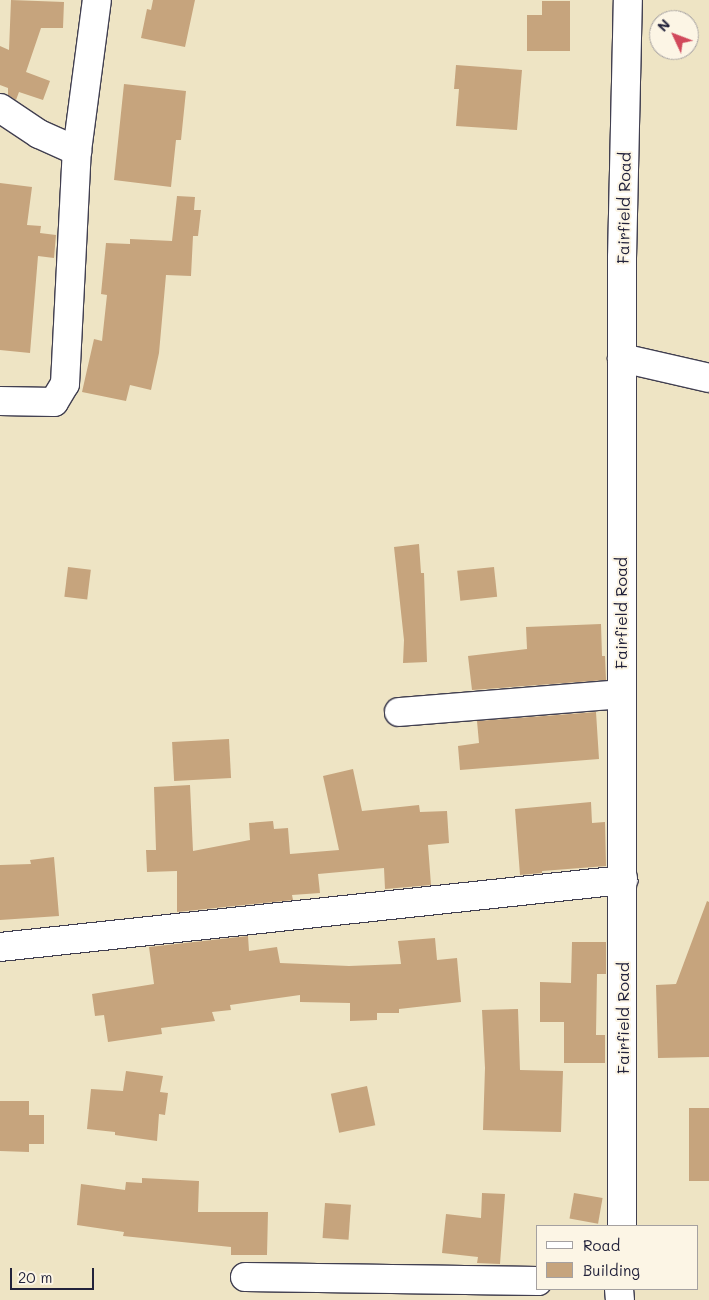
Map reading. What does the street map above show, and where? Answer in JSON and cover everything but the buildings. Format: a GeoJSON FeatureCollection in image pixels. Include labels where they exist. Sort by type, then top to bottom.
{"type":"FeatureCollection","features":[{"type":"Feature","properties":{"kind":"street"},"geometry":{"type":"LineString","coordinates":[[0,401],[54,402],[65,384],[77,151],[97,0]]}},
{"type":"Feature","properties":{"kind":"street","name":"Fairfield Road"},"geometry":{"type":"LineString","coordinates":[[622,1225],[622,358],[628,0]]}},
{"type":"Feature","properties":{"kind":"street"},"geometry":{"type":"LineString","coordinates":[[0,108],[39,134],[77,151]]}},
{"type":"Feature","properties":{"kind":"street"},"geometry":{"type":"LineString","coordinates":[[622,358],[709,378]]}},
{"type":"Feature","properties":{"kind":"street"},"geometry":{"type":"LineString","coordinates":[[399,712],[621,694]]}},
{"type":"Feature","properties":{"kind":"street"},"geometry":{"type":"LineString","coordinates":[[0,947],[623,880]]}},
{"type":"Feature","properties":{"kind":"street"},"geometry":{"type":"LineString","coordinates":[[245,1277],[536,1281]]}}]}
